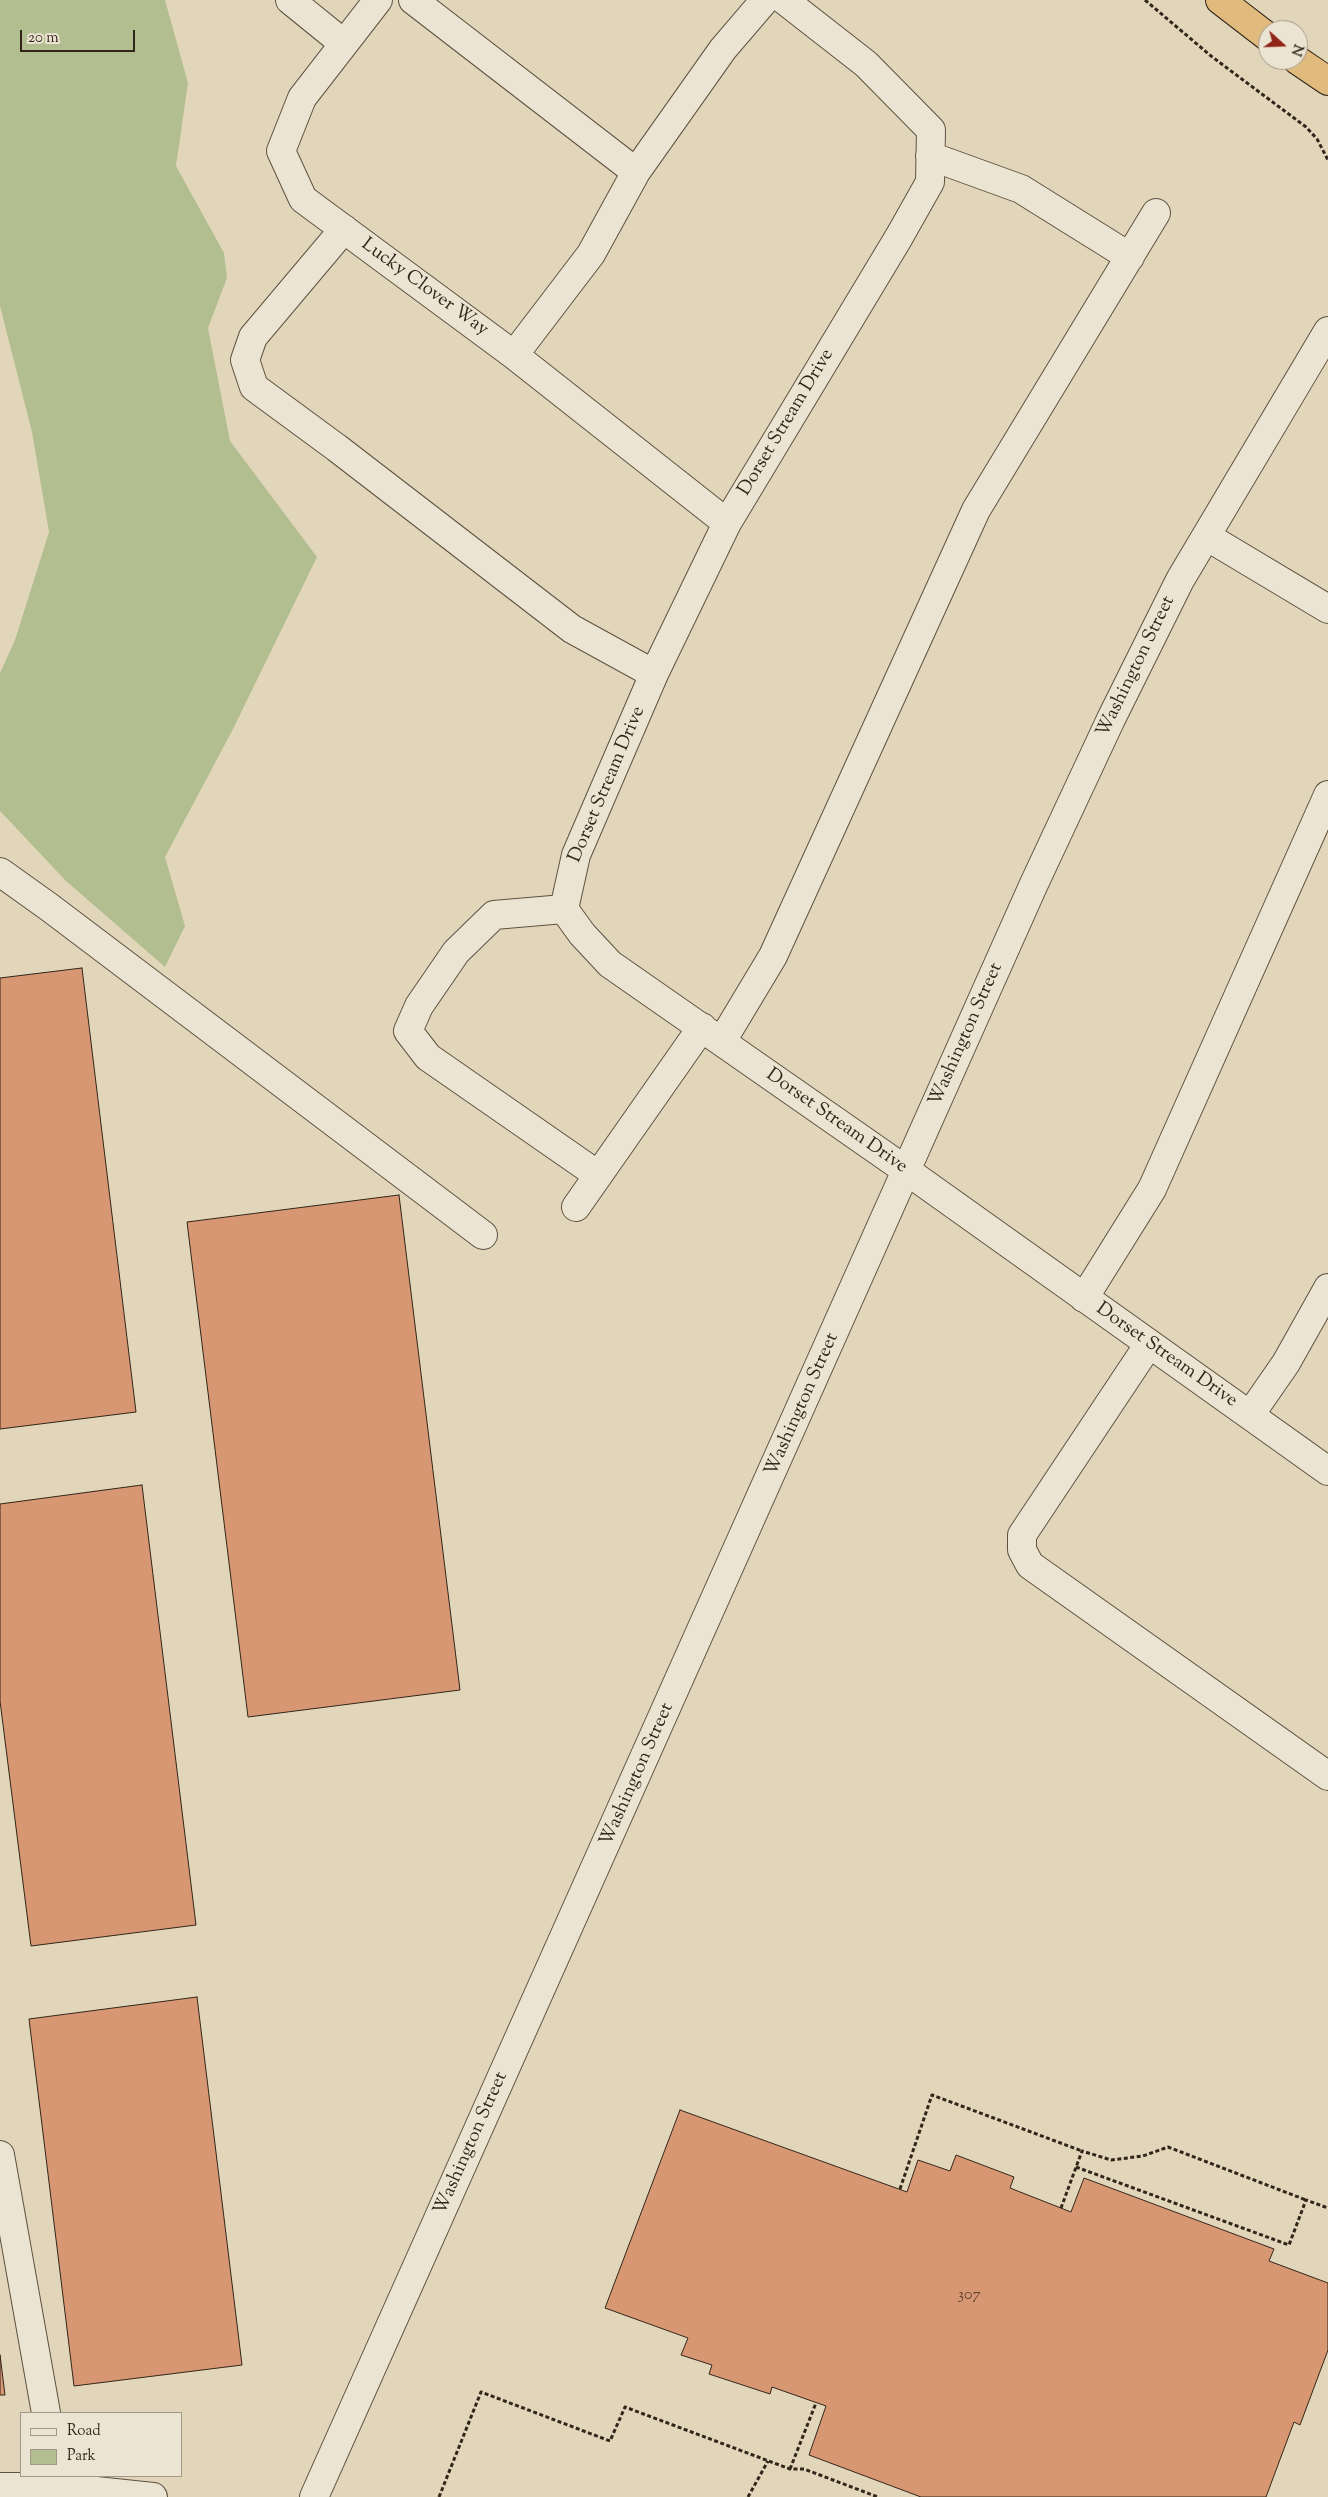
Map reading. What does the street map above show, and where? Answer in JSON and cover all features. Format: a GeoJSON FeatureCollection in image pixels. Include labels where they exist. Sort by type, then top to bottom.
{"type":"FeatureCollection","features":[{"type":"Feature","properties":{"kind":"highway"},"geometry":{"type":"LineString","coordinates":[[1220,0],[1258,30]]}},
{"type":"Feature","properties":{"kind":"highway"},"geometry":{"type":"LineString","coordinates":[[1308,67],[1328,81]]}},
{"type":"Feature","properties":{"kind":"street"},"geometry":{"type":"LineString","coordinates":[[290,0],[344,43]]}},
{"type":"Feature","properties":{"kind":"street","name":"Lucky Clover Way"},"geometry":{"type":"LineString","coordinates":[[378,0],[302,98],[281,150],[303,199],[514,355],[727,523]]}},
{"type":"Feature","properties":{"kind":"street"},"geometry":{"type":"LineString","coordinates":[[414,0],[636,172]]}},
{"type":"Feature","properties":{"kind":"street"},"geometry":{"type":"LineString","coordinates":[[514,355],[591,254],[636,172],[723,49],[765,0]]}},
{"type":"Feature","properties":{"kind":"street","name":"Dorset Stream Drive"},"geometry":{"type":"LineString","coordinates":[[784,0],[866,64],[931,130],[930,182],[727,523],[654,674],[576,855],[564,909],[582,934],[610,964],[907,1171],[1328,1471]]}},
{"type":"Feature","properties":{"kind":"street"},"geometry":{"type":"LineString","coordinates":[[930,156],[1020,188],[1130,257]]}},
{"type":"Feature","properties":{"kind":"street"},"geometry":{"type":"LineString","coordinates":[[576,1207],[598,1175],[773,956],[976,510],[1156,213]]}},
{"type":"Feature","properties":{"kind":"street"},"geometry":{"type":"LineString","coordinates":[[344,230],[253,337],[245,360],[254,387],[337,448],[572,629],[654,674]]}},
{"type":"Feature","properties":{"kind":"street","name":"Washington Street"},"geometry":{"type":"LineString","coordinates":[[314,2497],[1033,886],[1107,727],[1180,580],[1328,331]]}},
{"type":"Feature","properties":{"kind":"street"},"geometry":{"type":"LineString","coordinates":[[1206,536],[1328,609]]}},
{"type":"Feature","properties":{"kind":"street"},"geometry":{"type":"LineString","coordinates":[[1084,1298],[1152,1189],[1328,795]]}},
{"type":"Feature","properties":{"kind":"street"},"geometry":{"type":"LineString","coordinates":[[0,872],[49,906],[483,1235]]}},
{"type":"Feature","properties":{"kind":"street"},"geometry":{"type":"LineString","coordinates":[[564,909],[494,915],[456,952],[419,1006],[408,1031],[428,1057],[598,1175]]}},
{"type":"Feature","properties":{"kind":"street"},"geometry":{"type":"LineString","coordinates":[[1250,1416],[1286,1363],[1328,1288]]}},
{"type":"Feature","properties":{"kind":"street"},"geometry":{"type":"LineString","coordinates":[[1149,1344],[1022,1535],[1022,1550],[1030,1565],[1328,1776]]}},
{"type":"Feature","properties":{"kind":"street"},"geometry":{"type":"LineString","coordinates":[[0,2155],[46,2412]]}},
{"type":"Feature","properties":{"kind":"street"},"geometry":{"type":"LineString","coordinates":[[0,2487],[57,2482],[154,2497]]}},
{"type":"Feature","properties":{"kind":"path"},"geometry":{"type":"LineString","coordinates":[[1145,0],[1211,56],[1306,127],[1327,152],[1328,160]]}},
{"type":"Feature","properties":{"kind":"path"},"geometry":{"type":"LineString","coordinates":[[900,2189],[932,2095],[1111,2160],[1142,2156],[1168,2147],[1328,2208]]}},
{"type":"Feature","properties":{"kind":"path"},"geometry":{"type":"LineString","coordinates":[[1061,2208],[1082,2151]]}},
{"type":"Feature","properties":{"kind":"path"},"geometry":{"type":"LineString","coordinates":[[1076,2167],[1289,2245],[1306,2200]]}},
{"type":"Feature","properties":{"kind":"path"},"geometry":{"type":"LineString","coordinates":[[439,2497],[481,2392],[610,2441],[625,2407],[790,2469],[804,2469],[878,2497]]}},
{"type":"Feature","properties":{"kind":"path"},"geometry":{"type":"LineString","coordinates":[[790,2469],[816,2403]]}},
{"type":"Feature","properties":{"kind":"path"},"geometry":{"type":"LineString","coordinates":[[748,2497],[768,2461]]}},
{"type":"Feature","properties":{"kind":"green space"},"geometry":{"type":"Polygon","coordinates":[[[0,0],[165,0],[188,83],[176,166],[224,253],[227,278],[208,328],[230,441],[317,557],[232,731],[165,857],[185,926],[165,967],[66,881],[0,811],[0,673],[15,640],[49,532],[32,432],[0,306],[0,0]]]}},
{"type":"Feature","properties":{"kind":"building"},"geometry":{"type":"Polygon","coordinates":[[[82,968],[136,1412],[0,1429],[0,978],[82,968]]]}},
{"type":"Feature","properties":{"kind":"building"},"geometry":{"type":"Polygon","coordinates":[[[399,1195],[460,1690],[248,1717],[187,1222],[399,1195]]]}},
{"type":"Feature","properties":{"kind":"building"},"geometry":{"type":"Polygon","coordinates":[[[142,1485],[196,1925],[31,1946],[0,1701],[0,1504],[142,1485]]]}},
{"type":"Feature","properties":{"kind":"building"},"geometry":{"type":"Polygon","coordinates":[[[197,1997],[242,2365],[74,2386],[29,2019],[197,1997]]]}},
{"type":"Feature","properties":{"kind":"building"},"geometry":{"type":"Polygon","coordinates":[[[680,2110],[907,2192],[918,2160],[950,2171],[956,2155],[1014,2177],[1010,2188],[1071,2212],[1084,2178],[1274,2249],[1269,2261],[1328,2283],[1328,2350],[1300,2425],[1294,2422],[1266,2497],[921,2497],[809,2455],[826,2406],[772,2387],[770,2394],[709,2374],[712,2365],[681,2355],[688,2338],[605,2308],[680,2110]]]}},
{"type":"Feature","properties":{"kind":"building"},"geometry":{"type":"Polygon","coordinates":[[[0,2355],[5,2395],[0,2395],[0,2355]]]}}]}
